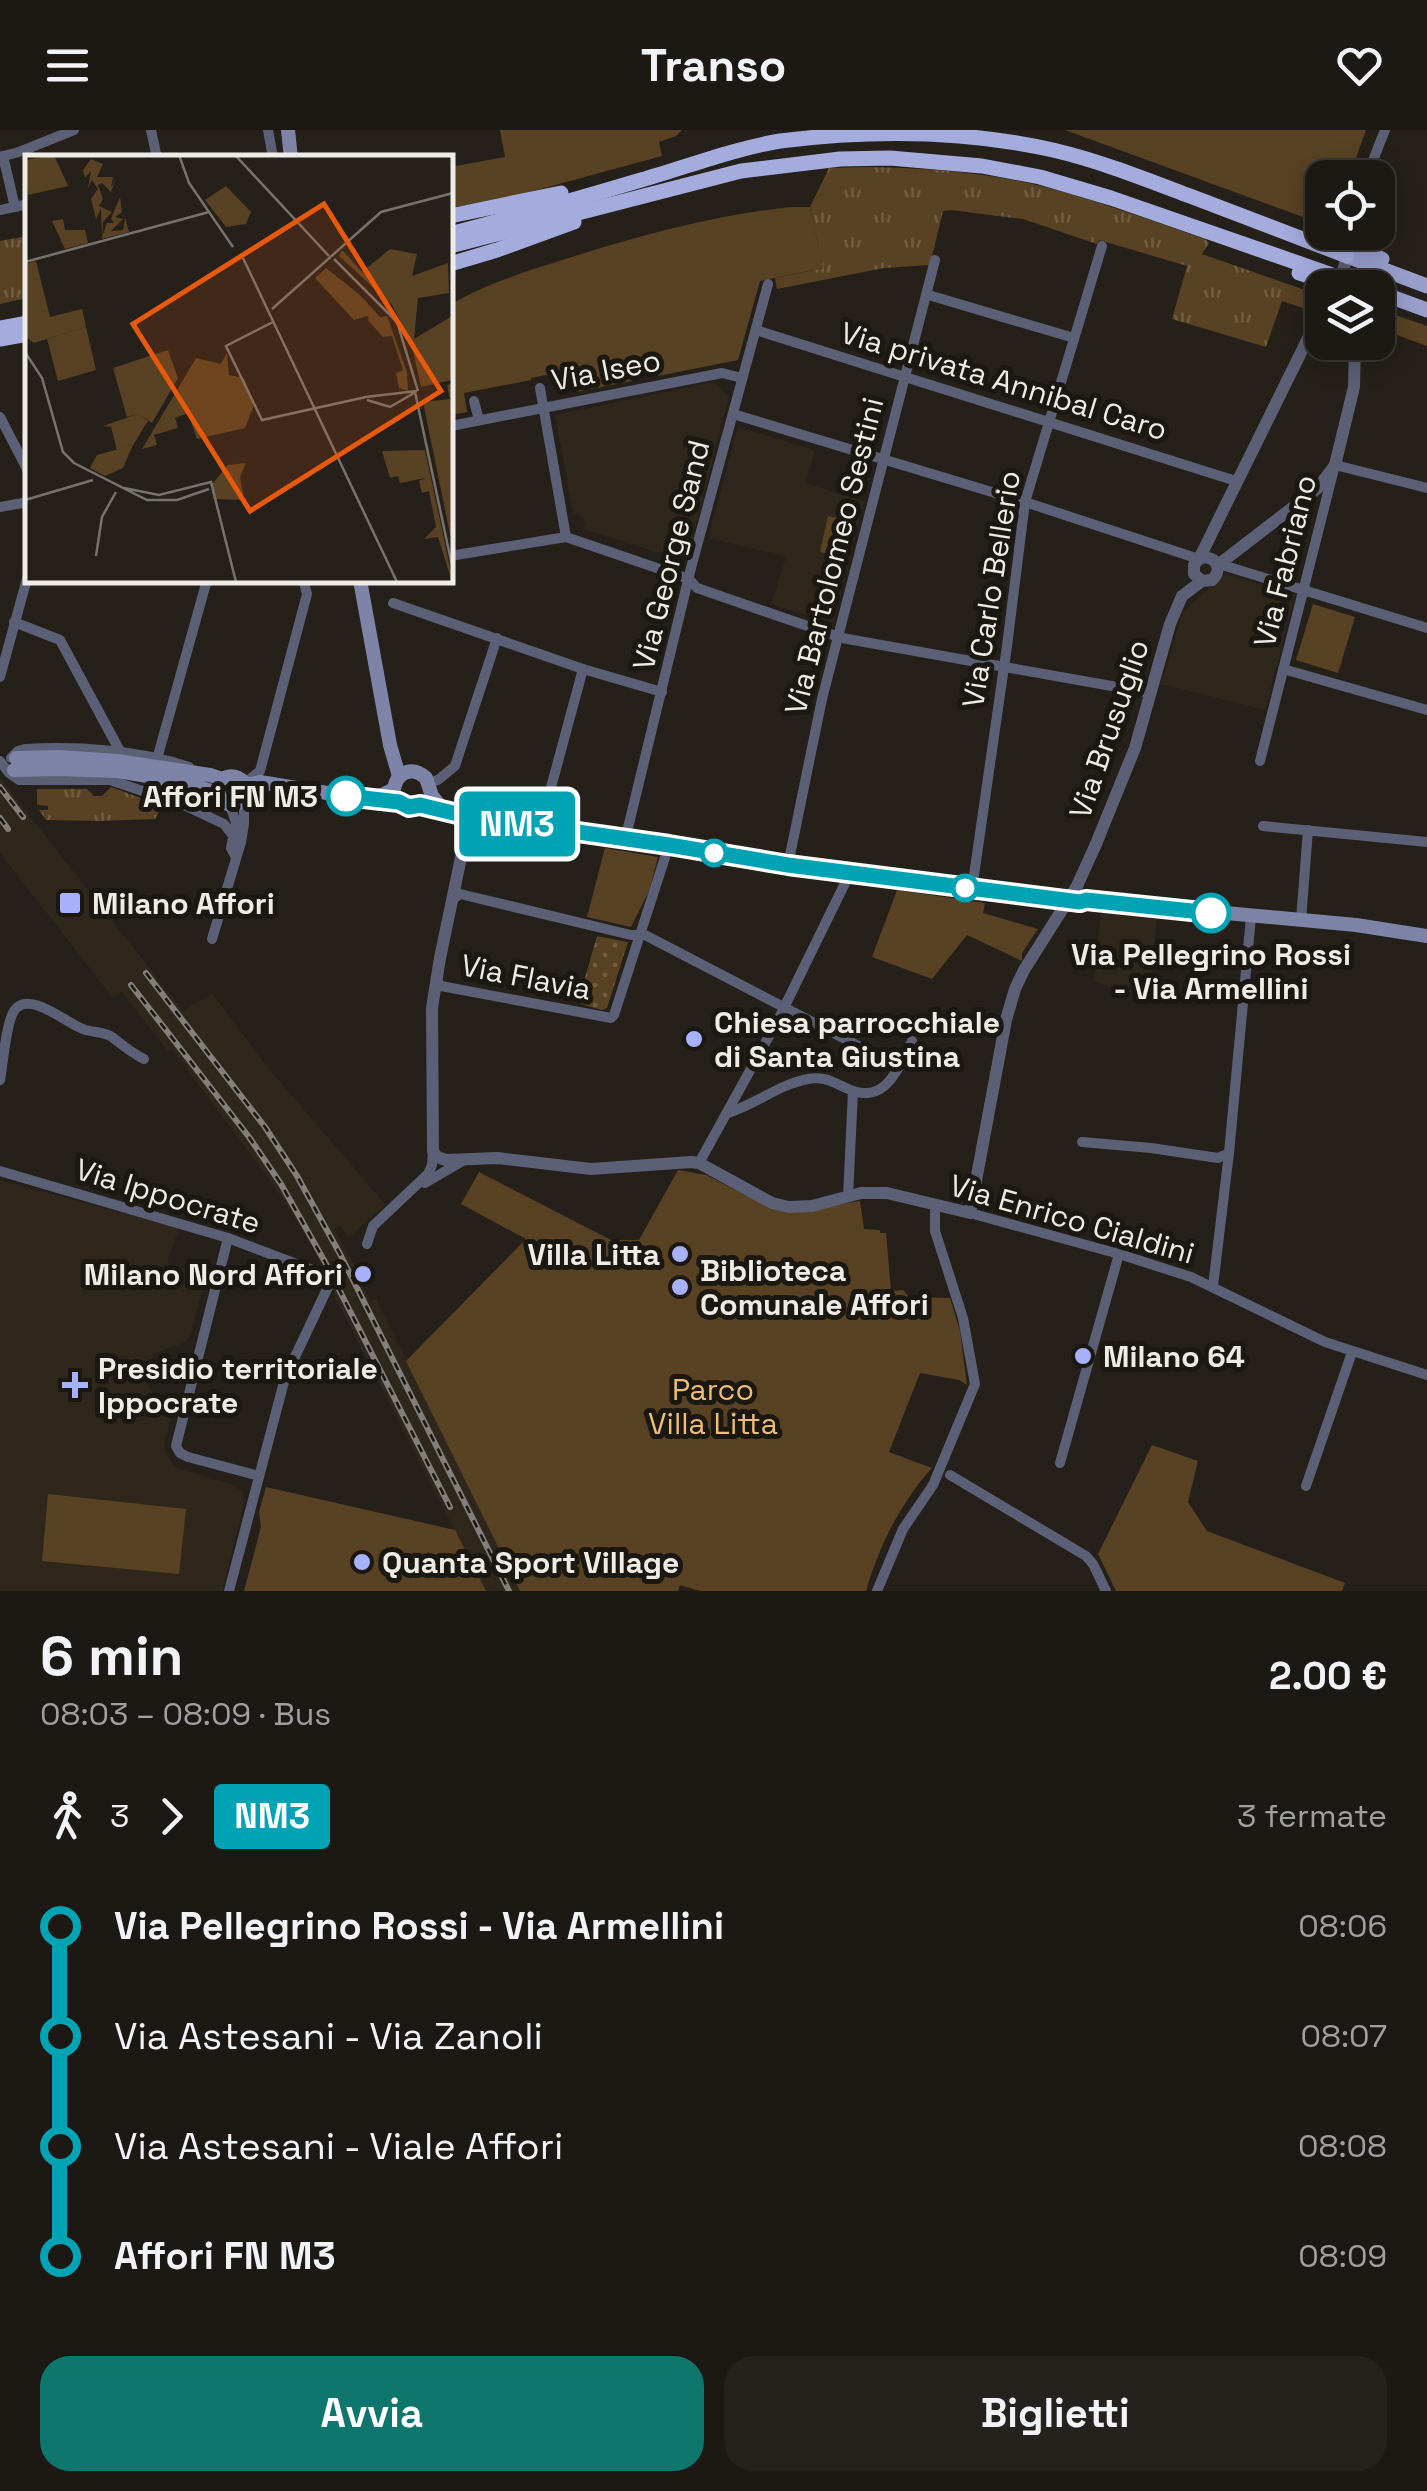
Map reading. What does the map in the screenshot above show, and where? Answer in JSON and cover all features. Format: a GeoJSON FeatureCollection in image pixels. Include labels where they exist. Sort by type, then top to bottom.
{"type":"FeatureCollection","features":[{"type":"Feature","properties":{"kind":"highway"},"geometry":{"type":"LineString","coordinates":[[452,263],[497,250],[724,154],[836,134],[956,135],[1053,150],[1106,165],[1346,256]]}},
{"type":"Feature","properties":{"kind":"highway"},"geometry":{"type":"LineString","coordinates":[[452,234],[641,189],[740,171],[873,158],[982,166],[1040,178],[1112,198],[1309,270]]}},
{"type":"Feature","properties":{"kind":"highway"},"geometry":{"type":"LineString","coordinates":[[452,216],[566,192],[641,189]]}},
{"type":"Feature","properties":{"kind":"highway"},"geometry":{"type":"LineString","coordinates":[[452,245],[641,189]]}},
{"type":"Feature","properties":{"kind":"highway"},"geometry":{"type":"LineString","coordinates":[[1300,238],[1305,238]]}},
{"type":"Feature","properties":{"kind":"highway"},"geometry":{"type":"LineString","coordinates":[[1282,257],[1292,271],[1305,275]]}},
{"type":"Feature","properties":{"kind":"highway"},"geometry":{"type":"LineString","coordinates":[[0,328],[25,324]]}},
{"type":"Feature","properties":{"kind":"highway"},"geometry":{"type":"LineString","coordinates":[[0,341],[25,337]]}},
{"type":"Feature","properties":{"kind":"main road"},"geometry":{"type":"LineString","coordinates":[[286,130],[291,153]]}},
{"type":"Feature","properties":{"kind":"main road"},"geometry":{"type":"LineString","coordinates":[[1362,250],[1395,264],[1408,279]]}},
{"type":"Feature","properties":{"kind":"main road"},"geometry":{"type":"LineString","coordinates":[[1346,256],[1427,286]]}},
{"type":"Feature","properties":{"kind":"main road"},"geometry":{"type":"LineString","coordinates":[[1395,300],[1427,310]]}},
{"type":"Feature","properties":{"kind":"main road"},"geometry":{"type":"LineString","coordinates":[[360,582],[392,752],[409,807],[420,805],[446,813],[850,874],[1427,936]]}},
{"type":"Feature","properties":{"kind":"main road"},"geometry":{"type":"LineString","coordinates":[[10,766],[59,757],[116,761],[232,791],[260,782],[372,800],[418,772],[446,813]]}},
{"type":"Feature","properties":{"kind":"main road"},"geometry":{"type":"LineString","coordinates":[[420,805],[428,797],[430,787]]}},
{"type":"Feature","properties":{"kind":"street"},"geometry":{"type":"LineString","coordinates":[[0,210],[21,206],[2,157],[74,130]]}},
{"type":"Feature","properties":{"kind":"street"},"geometry":{"type":"LineString","coordinates":[[151,130],[155,155]]}},
{"type":"Feature","properties":{"kind":"street"},"geometry":{"type":"LineString","coordinates":[[268,130],[272,155]]}},
{"type":"Feature","properties":{"kind":"street"},"geometry":{"type":"LineString","coordinates":[[1373,160],[1385,130]]}},
{"type":"Feature","properties":{"kind":"street","name":"Via Carlo Bellerio"},"geometry":{"type":"LineString","coordinates":[[972,889],[1025,502],[1102,246]]}},
{"type":"Feature","properties":{"kind":"street"},"geometry":{"type":"LineString","coordinates":[[1342,270],[1347,250]]}},
{"type":"Feature","properties":{"kind":"street","name":"Via Bartolomeo Sestini"},"geometry":{"type":"LineString","coordinates":[[788,865],[822,699],[935,260]]}},
{"type":"Feature","properties":{"kind":"street","name":"Via George Sand"},"geometry":{"type":"LineString","coordinates":[[624,840],[768,284]]}},
{"type":"Feature","properties":{"kind":"street"},"geometry":{"type":"LineString","coordinates":[[932,296],[1074,338]]}},
{"type":"Feature","properties":{"kind":"street","name":"Via privata Annibal Caro"},"geometry":{"type":"LineString","coordinates":[[756,330],[1236,481]]}},
{"type":"Feature","properties":{"kind":"street"},"geometry":{"type":"LineString","coordinates":[[1202,581],[1196,576],[1194,564],[1305,344]]}},
{"type":"Feature","properties":{"kind":"street"},"geometry":{"type":"LineString","coordinates":[[1354,360],[1354,387],[1335,465],[1427,488]]}},
{"type":"Feature","properties":{"kind":"street","name":"Via Iseo"},"geometry":{"type":"LineString","coordinates":[[452,426],[722,373],[742,378]]}},
{"type":"Feature","properties":{"kind":"street"},"geometry":{"type":"LineString","coordinates":[[540,388],[566,537]]}},
{"type":"Feature","properties":{"kind":"street"},"geometry":{"type":"LineString","coordinates":[[474,401],[479,420]]}},
{"type":"Feature","properties":{"kind":"street"},"geometry":{"type":"LineString","coordinates":[[733,414],[1427,628]]}},
{"type":"Feature","properties":{"kind":"street"},"geometry":{"type":"LineString","coordinates":[[0,417],[25,465]]}},
{"type":"Feature","properties":{"kind":"street","name":"Via Brusuglio"},"geometry":{"type":"LineString","coordinates":[[970,1213],[1015,989],[1070,900],[1096,844],[1136,748],[1170,624],[1182,596],[1202,581],[1214,578],[1218,565],[1318,488],[1335,465]]}},
{"type":"Feature","properties":{"kind":"street","name":"Via Fabriano"},"geometry":{"type":"LineString","coordinates":[[1260,762],[1335,465]]}},
{"type":"Feature","properties":{"kind":"street"},"geometry":{"type":"LineString","coordinates":[[0,507],[25,503]]}},
{"type":"Feature","properties":{"kind":"street"},"geometry":{"type":"LineString","coordinates":[[452,556],[566,537],[689,579],[697,588],[838,636],[1151,693]]}},
{"type":"Feature","properties":{"kind":"street"},"geometry":{"type":"LineString","coordinates":[[0,677],[26,582]]}},
{"type":"Feature","properties":{"kind":"street"},"geometry":{"type":"LineString","coordinates":[[156,759],[206,582]]}},
{"type":"Feature","properties":{"kind":"street"},"geometry":{"type":"LineString","coordinates":[[184,805],[232,791],[260,771],[307,594],[302,582]]}},
{"type":"Feature","properties":{"kind":"street"},"geometry":{"type":"LineString","coordinates":[[393,603],[662,692]]}},
{"type":"Feature","properties":{"kind":"street"},"geometry":{"type":"LineString","coordinates":[[14,622],[60,640],[121,753]]}},
{"type":"Feature","properties":{"kind":"street"},"geometry":{"type":"LineString","coordinates":[[430,787],[455,766],[497,638]]}},
{"type":"Feature","properties":{"kind":"street"},"geometry":{"type":"LineString","coordinates":[[540,828],[583,668]]}},
{"type":"Feature","properties":{"kind":"street","name":"Via Fabriano"},"geometry":{"type":"LineString","coordinates":[[1284,669],[1427,710]]}},
{"type":"Feature","properties":{"kind":"street"},"geometry":{"type":"LineString","coordinates":[[212,939],[244,824],[232,791],[178,763],[121,753],[25,749],[13,755],[8,767],[26,781],[110,780],[184,805],[224,824],[234,837]]}},
{"type":"Feature","properties":{"kind":"street"},"geometry":{"type":"LineString","coordinates":[[232,791],[236,823],[231,848],[236,858]]}},
{"type":"Feature","properties":{"kind":"street"},"geometry":{"type":"LineString","coordinates":[[367,1244],[374,1226],[430,1170],[432,1008],[468,824],[466,816]]}},
{"type":"Feature","properties":{"kind":"street"},"geometry":{"type":"LineString","coordinates":[[1263,826],[1427,842]]}},
{"type":"Feature","properties":{"kind":"street"},"geometry":{"type":"LineString","coordinates":[[1301,920],[1308,830]]}},
{"type":"Feature","properties":{"kind":"street"},"geometry":{"type":"LineString","coordinates":[[638,936],[669,845]]}},
{"type":"Feature","properties":{"kind":"street"},"geometry":{"type":"LineString","coordinates":[[433,1150],[443,1159],[515,1160],[591,1168],[699,1163],[784,1008],[850,874]]}},
{"type":"Feature","properties":{"kind":"street"},"geometry":{"type":"LineString","coordinates":[[452,901],[460,894],[646,935],[899,1067]]}},
{"type":"Feature","properties":{"kind":"street"},"geometry":{"type":"LineString","coordinates":[[1214,1286],[1250,917]]}},
{"type":"Feature","properties":{"kind":"street","name":"Via Flavia"},"geometry":{"type":"LineString","coordinates":[[436,979],[441,986],[611,1018],[638,936]]}},
{"type":"Feature","properties":{"kind":"street"},"geometry":{"type":"LineString","coordinates":[[0,1080],[13,1013],[28,1003],[83,1029],[109,1035],[144,1059]]}},
{"type":"Feature","properties":{"kind":"street"},"geometry":{"type":"LineString","coordinates":[[728,1113],[810,1078],[832,1080],[868,1094],[883,1088],[912,1041]]}},
{"type":"Feature","properties":{"kind":"street"},"geometry":{"type":"LineString","coordinates":[[848,1198],[853,1091]]}},
{"type":"Feature","properties":{"kind":"street"},"geometry":{"type":"LineString","coordinates":[[1082,1142],[1218,1158],[1229,1153]]}},
{"type":"Feature","properties":{"kind":"street"},"geometry":{"type":"LineString","coordinates":[[415,1188],[468,1158]]}},
{"type":"Feature","properties":{"kind":"street","name":"Via Enrico Cialdini"},"geometry":{"type":"LineString","coordinates":[[699,1163],[777,1204],[812,1206],[861,1192],[887,1192],[1119,1254],[1214,1286],[1352,1352],[1427,1375]]}},
{"type":"Feature","properties":{"kind":"street","name":"Via Ippocrate"},"geometry":{"type":"LineString","coordinates":[[0,1171],[228,1238],[320,1273]]}},
{"type":"Feature","properties":{"kind":"street"},"geometry":{"type":"LineString","coordinates":[[877,1591],[903,1529],[933,1485],[974,1391],[975,1372],[963,1318],[935,1230],[935,1206]]}},
{"type":"Feature","properties":{"kind":"street"},"geometry":{"type":"LineString","coordinates":[[228,1238],[176,1442],[180,1453],[188,1457],[258,1476]]}},
{"type":"Feature","properties":{"kind":"street"},"geometry":{"type":"LineString","coordinates":[[1060,1463],[1119,1254]]}},
{"type":"Feature","properties":{"kind":"street"},"geometry":{"type":"LineString","coordinates":[[229,1591],[285,1378],[328,1287]]}},
{"type":"Feature","properties":{"kind":"street"},"geometry":{"type":"LineString","coordinates":[[1306,1486],[1352,1352]]}},
{"type":"Feature","properties":{"kind":"street"},"geometry":{"type":"LineString","coordinates":[[947,1456],[950,1475]]}},
{"type":"Feature","properties":{"kind":"street"},"geometry":{"type":"LineString","coordinates":[[933,1485],[950,1475]]}},
{"type":"Feature","properties":{"kind":"street"},"geometry":{"type":"LineString","coordinates":[[950,1475],[1085,1555],[1106,1591]]}},
{"type":"Feature","properties":{"kind":"shaded area"},"geometry":{"type":"Polygon","coordinates":[[[714,382],[729,396],[688,554],[678,559],[584,529],[586,522],[573,514],[555,415],[714,382]]]}},
{"type":"Feature","properties":{"kind":"shaded area"},"geometry":{"type":"Polygon","coordinates":[[[738,427],[815,450],[806,483],[864,501],[833,623],[771,604],[786,557],[708,538],[738,427]]]}},
{"type":"Feature","properties":{"kind":"shaded area"},"geometry":{"type":"Polygon","coordinates":[[[1225,574],[1295,595],[1265,710],[1161,684],[1183,612],[1225,574]]]}},
{"type":"Feature","properties":{"kind":"shaded area"},"geometry":{"type":"Polygon","coordinates":[[[0,778],[183,1011],[212,993],[264,1063],[386,1205],[349,1237],[340,1226],[334,1229],[370,1301],[376,1299],[520,1591],[486,1591],[335,1297],[334,1288],[277,1190],[172,1049],[168,1051],[122,992],[113,998],[0,853],[0,778]]]}},
{"type":"Feature","properties":{"kind":"shaded area"},"geometry":{"type":"Polygon","coordinates":[[[1102,902],[1158,907],[1151,979],[1140,996],[1094,982],[1102,902]]]}},
{"type":"Feature","properties":{"kind":"shaded area","name":"Presidio territoriale Ippocrate"},"geometry":{"type":"Polygon","coordinates":[[[0,1180],[179,1228],[167,1263],[206,1276],[190,1337],[153,1354],[148,1381],[150,1389],[172,1412],[164,1445],[173,1464],[242,1491],[244,1504],[222,1591],[0,1591],[0,1180]]]}},
{"type":"Feature","properties":{"kind":"green space"},"geometry":{"type":"Polygon","coordinates":[[[500,130],[682,130],[659,142],[662,156],[511,197],[452,208],[452,167],[505,157],[500,130]]]}},
{"type":"Feature","properties":{"kind":"green space"},"geometry":{"type":"Polygon","coordinates":[[[1065,130],[1366,130],[1355,160],[1305,160],[1305,218],[1065,130]]]}},
{"type":"Feature","properties":{"kind":"green space"},"geometry":{"type":"Polygon","coordinates":[[[829,168],[974,174],[1079,197],[1205,239],[1209,243],[1202,254],[1305,290],[1305,309],[1282,301],[1266,347],[1172,319],[1187,266],[1099,240],[1097,244],[1023,219],[951,210],[943,211],[930,265],[884,268],[777,289],[775,278],[823,268],[810,207],[829,168]]]}},
{"type":"Feature","properties":{"kind":"green space"},"geometry":{"type":"Polygon","coordinates":[[[810,207],[823,268],[760,281],[738,360],[658,376],[635,376],[632,381],[576,392],[571,370],[464,393],[467,412],[452,415],[452,304],[510,277],[626,241],[763,211],[810,207]]]}},
{"type":"Feature","properties":{"kind":"green space"},"geometry":{"type":"Polygon","coordinates":[[[25,236],[25,298],[0,304],[0,241],[25,236]]]}},
{"type":"Feature","properties":{"kind":"green space"},"geometry":{"type":"Polygon","coordinates":[[[1395,315],[1427,326],[1427,346],[1395,334],[1395,315]]]}},
{"type":"Feature","properties":{"kind":"green space"},"geometry":{"type":"Polygon","coordinates":[[[828,516],[846,520],[838,555],[820,552],[828,516]]]}},
{"type":"Feature","properties":{"kind":"green space"},"geometry":{"type":"Polygon","coordinates":[[[1313,604],[1355,617],[1338,673],[1296,660],[1313,604]]]}},
{"type":"Feature","properties":{"kind":"green space"},"geometry":{"type":"Polygon","coordinates":[[[111,787],[162,806],[155,819],[98,821],[46,820],[39,810],[48,810],[48,806],[37,805],[37,789],[87,789],[94,796],[102,796],[111,787]]]}},
{"type":"Feature","properties":{"kind":"green space"},"geometry":{"type":"Polygon","coordinates":[[[605,848],[658,857],[649,891],[631,927],[587,917],[605,848]]]}},
{"type":"Feature","properties":{"kind":"green space"},"geometry":{"type":"Polygon","coordinates":[[[897,890],[985,903],[983,913],[1038,929],[1022,953],[1022,961],[967,935],[932,979],[872,957],[897,890]]]}},
{"type":"Feature","properties":{"kind":"green space"},"geometry":{"type":"Polygon","coordinates":[[[597,936],[628,942],[607,1008],[602,1010],[574,1002],[597,936]]]}},
{"type":"Feature","properties":{"kind":"green space","name":"Parco Villa Litta"},"geometry":{"type":"Polygon","coordinates":[[[678,1170],[706,1175],[749,1197],[793,1212],[860,1201],[864,1229],[886,1233],[891,1291],[903,1290],[909,1297],[950,1298],[960,1331],[967,1385],[920,1373],[889,1452],[932,1468],[892,1525],[866,1591],[700,1591],[680,1585],[678,1591],[520,1591],[406,1361],[526,1239],[461,1204],[479,1172],[611,1240],[639,1240],[678,1170]]]}},
{"type":"Feature","properties":{"kind":"green space"},"geometry":{"type":"Polygon","coordinates":[[[1152,1445],[1198,1461],[1188,1502],[1207,1531],[1345,1583],[1342,1591],[1116,1591],[1098,1554],[1152,1445]]]}},
{"type":"Feature","properties":{"kind":"green space","name":"Quanta Sport Village"},"geometry":{"type":"Polygon","coordinates":[[[266,1487],[455,1530],[486,1591],[244,1591],[261,1527],[259,1512],[266,1487]]]}},
{"type":"Feature","properties":{"kind":"green space"},"geometry":{"type":"Polygon","coordinates":[[[48,1494],[186,1509],[179,1574],[42,1561],[48,1494]]]}},
{"type":"Feature","properties":{"kind":"railway"},"geometry":{"type":"LineString","coordinates":[[0,787],[23,817]]}},
{"type":"Feature","properties":{"kind":"railway"},"geometry":{"type":"LineString","coordinates":[[0,818],[8,829]]}},
{"type":"Feature","properties":{"kind":"railway"},"geometry":{"type":"LineString","coordinates":[[146,973],[265,1127],[297,1176],[509,1591]]}},
{"type":"Feature","properties":{"kind":"railway"},"geometry":{"type":"LineString","coordinates":[[131,985],[281,1184],[450,1507]]}},
{"type":"Feature","properties":{"kind":"bus line","name":"NM3"},"geometry":{"type":"LineString","coordinates":[[346,796],[788,865],[1080,902],[1211,913]]}},
{"type":"Feature","properties":{"kind":"place","name":"Affori FN M3"},"geometry":{"type":"Point","coordinates":[346,796]}},
{"type":"Feature","properties":{"kind":"place","name":"Milano Affori"},"geometry":{"type":"Point","coordinates":[70,903]}},
{"type":"Feature","properties":{"kind":"place","name":"Via Pellegrino Rossi - Via Armellini"},"geometry":{"type":"Point","coordinates":[1211,913]}},
{"type":"Feature","properties":{"kind":"place","name":"Chiesa parrocchiale di Santa Giustina"},"geometry":{"type":"Point","coordinates":[694,1039]}},
{"type":"Feature","properties":{"kind":"place","name":"Villa Litta"},"geometry":{"type":"Point","coordinates":[680,1254]}},
{"type":"Feature","properties":{"kind":"place","name":"Milano Nord Affori"},"geometry":{"type":"Point","coordinates":[363,1274]}},
{"type":"Feature","properties":{"kind":"place","name":"Biblioteca Comunale Affori"},"geometry":{"type":"Point","coordinates":[680,1287]}},
{"type":"Feature","properties":{"kind":"place","name":"Milano 64"},"geometry":{"type":"Point","coordinates":[1083,1356]}},
{"type":"Feature","properties":{"kind":"place","name":"Presidio territoriale Ippocrate"},"geometry":{"type":"Point","coordinates":[75,1385]}},
{"type":"Feature","properties":{"kind":"place","name":"Quanta Sport Village"},"geometry":{"type":"Point","coordinates":[362,1562]}}]}
